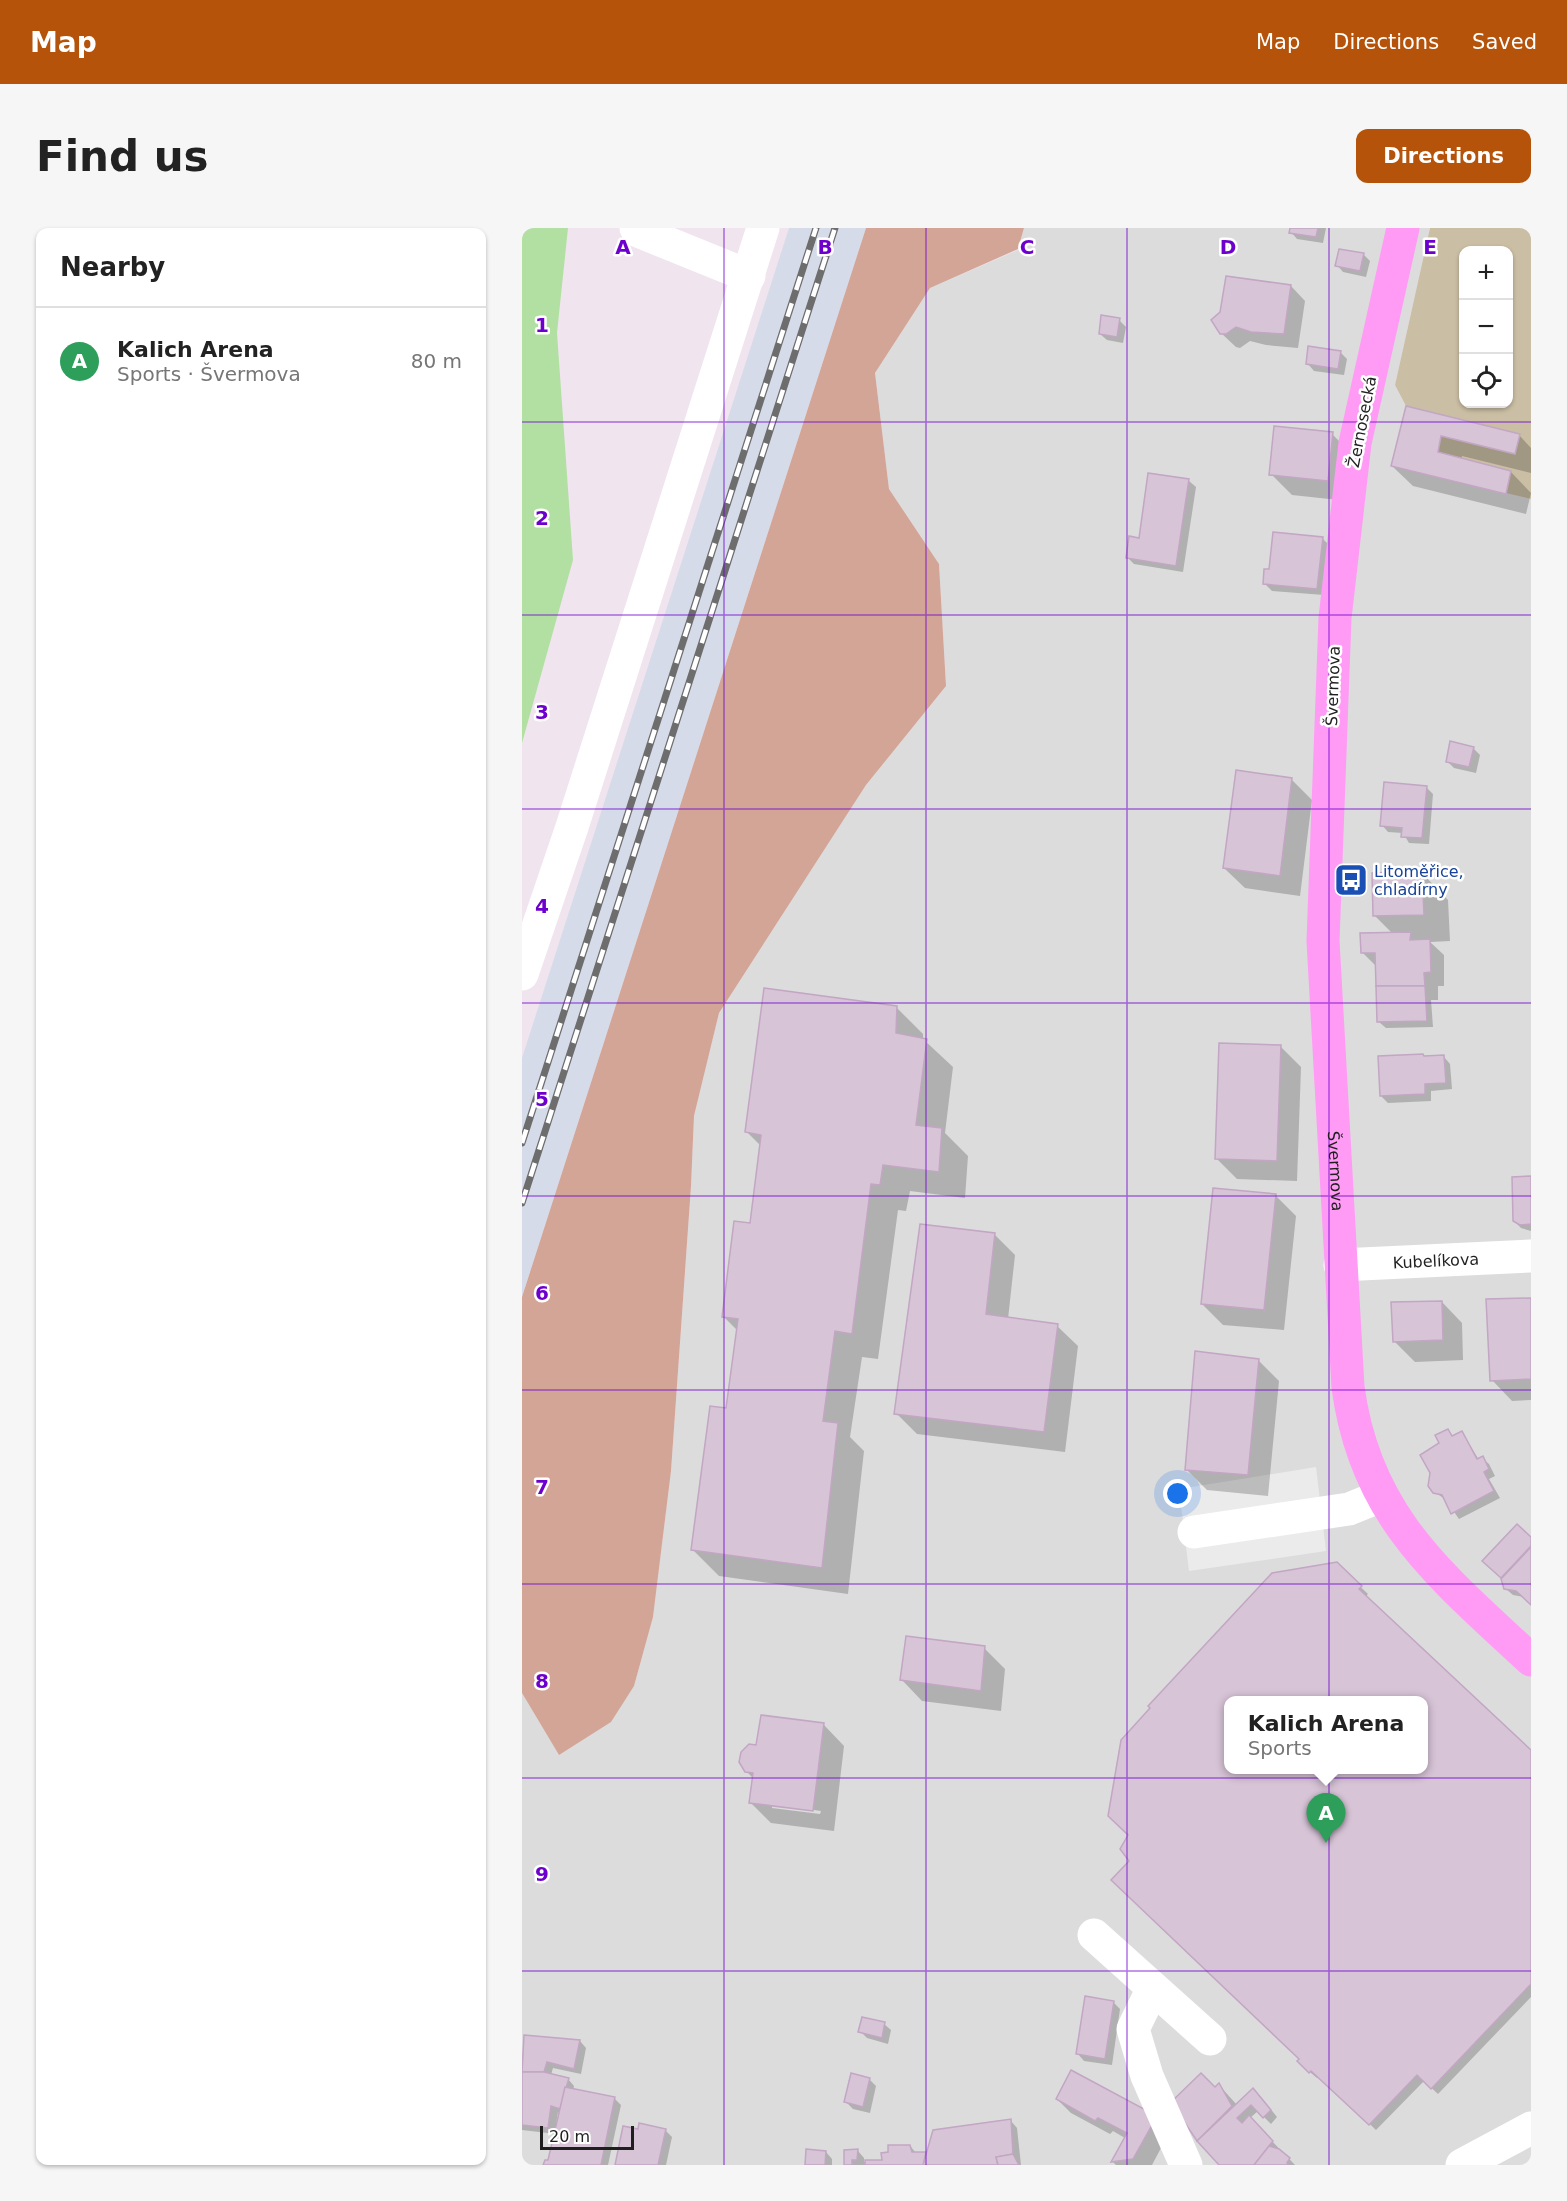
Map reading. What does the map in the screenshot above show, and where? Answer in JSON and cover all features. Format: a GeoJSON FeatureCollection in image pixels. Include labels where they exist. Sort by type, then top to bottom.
{"type":"FeatureCollection","features":[{"type":"Feature","properties":{"kind":"main road","name":"Žernosecká"},"geometry":{"type":"LineString","coordinates":[[1335,618],[1355,443],[1403,228]]}},
{"type":"Feature","properties":{"kind":"main road","name":"Švermova"},"geometry":{"type":"LineString","coordinates":[[1335,618],[1323,941],[1340,1265],[1351,1414],[1366,1466],[1399,1525],[1436,1567],[1531,1660]]}},
{"type":"Feature","properties":{"kind":"street"},"geometry":{"type":"LineString","coordinates":[[636,228],[638,231],[678,238],[748,276]]}},
{"type":"Feature","properties":{"kind":"street"},"geometry":{"type":"LineString","coordinates":[[522,974],[572,827],[763,228]]}},
{"type":"Feature","properties":{"kind":"street","name":"Kubelíkova"},"geometry":{"type":"LineString","coordinates":[[1340,1265],[1531,1256]]}},
{"type":"Feature","properties":{"kind":"street"},"geometry":{"type":"LineString","coordinates":[[1194,1532],[1349,1509],[1381,1496]]}},
{"type":"Feature","properties":{"kind":"street"},"geometry":{"type":"LineString","coordinates":[[1094,1935],[1210,2040]]}},
{"type":"Feature","properties":{"kind":"street"},"geometry":{"type":"LineString","coordinates":[[1153,1988],[1133,2029],[1147,2076],[1186,2165]]}},
{"type":"Feature","properties":{"kind":"street"},"geometry":{"type":"LineString","coordinates":[[1462,2165],[1464,2161],[1531,2128]]}},
{"type":"Feature","properties":{"kind":"shaded area"},"geometry":{"type":"Polygon","coordinates":[[[522,228],[568,228],[557,333],[573,560],[522,743],[522,228]]]}},
{"type":"Feature","properties":{"kind":"shaded area"},"geometry":{"type":"Polygon","coordinates":[[[789,228],[866,228],[522,1297],[522,1058],[789,228]]]}},
{"type":"Feature","properties":{"kind":"shaded area"},"geometry":{"type":"Polygon","coordinates":[[[866,228],[1024,228],[1018,249],[930,288],[875,373],[889,489],[939,564],[946,686],[866,785],[719,1013],[694,1116],[671,1471],[653,1617],[634,1686],[611,1722],[559,1755],[522,1693],[522,1297],[866,228]]]}},
{"type":"Feature","properties":{"kind":"shaded area"},"geometry":{"type":"Polygon","coordinates":[[[1024,228],[1430,228],[1395,385],[1406,406],[1391,466],[1531,499],[1531,2165],[522,2165],[522,1693],[559,1755],[634,1686],[653,1617],[671,1471],[694,1116],[719,1013],[866,785],[946,686],[939,564],[889,489],[875,373],[930,288],[1018,250],[1024,228]]]}},
{"type":"Feature","properties":{"kind":"shaded area"},"geometry":{"type":"Polygon","coordinates":[[[1430,228],[1531,228],[1531,499],[1391,466],[1406,406],[1395,385],[1430,228]]]}},
{"type":"Feature","properties":{"kind":"shaded area"},"geometry":{"type":"Polygon","coordinates":[[[1316,1467],[1326,1551],[1189,1571],[1179,1489],[1316,1467]]]}},
{"type":"Feature","properties":{"kind":"building"},"geometry":{"type":"Polygon","coordinates":[[[1290,228],[1318,228],[1316,237],[1289,233],[1290,228]]]}},
{"type":"Feature","properties":{"kind":"building"},"geometry":{"type":"Polygon","coordinates":[[[1339,249],[1364,253],[1360,271],[1335,266],[1339,249]]]}},
{"type":"Feature","properties":{"kind":"building"},"geometry":{"type":"Polygon","coordinates":[[[1226,276],[1291,285],[1284,334],[1251,332],[1236,327],[1226,334],[1220,334],[1211,320],[1220,312],[1226,276]]]}},
{"type":"Feature","properties":{"kind":"building"},"geometry":{"type":"Polygon","coordinates":[[[1101,315],[1120,318],[1117,337],[1099,334],[1101,315]]]}},
{"type":"Feature","properties":{"kind":"building"},"geometry":{"type":"Polygon","coordinates":[[[1308,346],[1341,351],[1338,369],[1306,364],[1308,346]]]}},
{"type":"Feature","properties":{"kind":"building"},"geometry":{"type":"Polygon","coordinates":[[[1406,406],[1520,434],[1515,454],[1441,436],[1438,452],[1511,471],[1506,494],[1391,466],[1406,406]]]}},
{"type":"Feature","properties":{"kind":"building"},"geometry":{"type":"Polygon","coordinates":[[[1274,426],[1333,432],[1328,481],[1269,475],[1274,426]]]}},
{"type":"Feature","properties":{"kind":"building"},"geometry":{"type":"Polygon","coordinates":[[[1148,473],[1189,479],[1176,566],[1126,558],[1129,536],[1139,538],[1148,473]]]}},
{"type":"Feature","properties":{"kind":"building"},"geometry":{"type":"Polygon","coordinates":[[[1273,532],[1323,537],[1317,589],[1263,584],[1264,569],[1269,569],[1273,532]]]}},
{"type":"Feature","properties":{"kind":"building"},"geometry":{"type":"Polygon","coordinates":[[[1450,741],[1474,747],[1469,767],[1446,762],[1450,741]]]}},
{"type":"Feature","properties":{"kind":"building"},"geometry":{"type":"Polygon","coordinates":[[[1236,770],[1292,778],[1280,876],[1223,868],[1236,770]]]}},
{"type":"Feature","properties":{"kind":"building"},"geometry":{"type":"Polygon","coordinates":[[[1384,782],[1427,786],[1422,838],[1401,837],[1402,828],[1380,826],[1384,782]]]}},
{"type":"Feature","properties":{"kind":"building"},"geometry":{"type":"Polygon","coordinates":[[[1422,871],[1424,915],[1373,916],[1372,873],[1422,871]]]}},
{"type":"Feature","properties":{"kind":"building"},"geometry":{"type":"Polygon","coordinates":[[[1411,932],[1410,940],[1430,939],[1431,972],[1424,973],[1425,986],[1376,986],[1375,953],[1361,953],[1360,933],[1411,932]]]}},
{"type":"Feature","properties":{"kind":"building"},"geometry":{"type":"Polygon","coordinates":[[[1376,986],[1425,986],[1427,1021],[1377,1022],[1376,986]]]}},
{"type":"Feature","properties":{"kind":"building"},"geometry":{"type":"Polygon","coordinates":[[[764,988],[897,1006],[896,1033],[927,1039],[916,1125],[942,1128],[939,1172],[883,1165],[880,1185],[871,1184],[852,1334],[835,1331],[823,1421],[838,1423],[822,1568],[691,1550],[710,1406],[726,1408],[738,1319],[722,1317],[734,1221],[750,1223],[761,1135],[745,1132],[764,988]]]}},
{"type":"Feature","properties":{"kind":"building"},"geometry":{"type":"Polygon","coordinates":[[[1219,1043],[1281,1045],[1277,1161],[1215,1159],[1219,1043]]]}},
{"type":"Feature","properties":{"kind":"building"},"geometry":{"type":"Polygon","coordinates":[[[1423,1054],[1424,1056],[1444,1055],[1446,1083],[1425,1084],[1425,1094],[1380,1096],[1378,1056],[1423,1054]]]}},
{"type":"Feature","properties":{"kind":"building"},"geometry":{"type":"Polygon","coordinates":[[[1531,1176],[1531,1224],[1520,1225],[1513,1221],[1512,1177],[1531,1176]]]}},
{"type":"Feature","properties":{"kind":"building"},"geometry":{"type":"Polygon","coordinates":[[[1213,1188],[1276,1194],[1264,1310],[1201,1304],[1213,1188]]]}},
{"type":"Feature","properties":{"kind":"building"},"geometry":{"type":"Polygon","coordinates":[[[920,1224],[995,1233],[986,1314],[1058,1324],[1044,1432],[894,1414],[920,1224]]]}},
{"type":"Feature","properties":{"kind":"building"},"geometry":{"type":"Polygon","coordinates":[[[1531,1298],[1531,1379],[1490,1381],[1486,1299],[1531,1298]]]}},
{"type":"Feature","properties":{"kind":"building"},"geometry":{"type":"Polygon","coordinates":[[[1442,1301],[1443,1340],[1393,1342],[1391,1302],[1442,1301]]]}},
{"type":"Feature","properties":{"kind":"building"},"geometry":{"type":"Polygon","coordinates":[[[1195,1351],[1259,1359],[1248,1475],[1185,1470],[1195,1351]]]}},
{"type":"Feature","properties":{"kind":"building"},"geometry":{"type":"Polygon","coordinates":[[[1448,1429],[1452,1436],[1462,1431],[1477,1459],[1483,1456],[1489,1469],[1484,1472],[1494,1491],[1451,1514],[1442,1495],[1433,1493],[1428,1486],[1430,1473],[1420,1455],[1439,1443],[1435,1435],[1448,1429]]]}},
{"type":"Feature","properties":{"kind":"building"},"geometry":{"type":"Polygon","coordinates":[[[1517,1524],[1531,1537],[1531,1546],[1501,1578],[1482,1561],[1517,1524]]]}},
{"type":"Feature","properties":{"kind":"building"},"geometry":{"type":"Polygon","coordinates":[[[1531,1547],[1531,1605],[1516,1591],[1504,1589],[1501,1579],[1531,1547]]]}},
{"type":"Feature","properties":{"kind":"building"},"geometry":{"type":"Polygon","coordinates":[[[1337,1562],[1362,1586],[1359,1589],[1531,1750],[1531,1984],[1431,2089],[1417,2075],[1369,2125],[1311,2071],[1309,2073],[1297,2061],[1299,2059],[1111,1880],[1129,1861],[1120,1849],[1128,1835],[1108,1816],[1121,1740],[1150,1708],[1148,1706],[1272,1573],[1337,1562]]]}},
{"type":"Feature","properties":{"kind":"building"},"geometry":{"type":"Polygon","coordinates":[[[906,1636],[985,1646],[981,1691],[900,1680],[906,1636]]]}},
{"type":"Feature","properties":{"kind":"building"},"geometry":{"type":"Polygon","coordinates":[[[761,1715],[824,1723],[813,1811],[749,1803],[753,1773],[745,1772],[739,1762],[741,1752],[749,1744],[756,1745],[761,1715]]]}},
{"type":"Feature","properties":{"kind":"building"},"geometry":{"type":"Polygon","coordinates":[[[1085,1996],[1114,2001],[1105,2059],[1076,2054],[1085,1996]]]}},
{"type":"Feature","properties":{"kind":"building"},"geometry":{"type":"Polygon","coordinates":[[[862,2017],[885,2022],[882,2038],[858,2032],[862,2017]]]}},
{"type":"Feature","properties":{"kind":"building"},"geometry":{"type":"Polygon","coordinates":[[[524,2035],[580,2040],[574,2069],[547,2062],[544,2072],[522,2072],[524,2035]]]}},
{"type":"Feature","properties":{"kind":"building"},"geometry":{"type":"Polygon","coordinates":[[[1071,2070],[1157,2116],[1133,2159],[1111,2162],[1127,2133],[1098,2118],[1095,2121],[1056,2099],[1071,2070]]]}},
{"type":"Feature","properties":{"kind":"building"},"geometry":{"type":"Polygon","coordinates":[[[522,2072],[544,2072],[569,2078],[560,2109],[551,2106],[548,2128],[522,2125],[522,2072]]]}},
{"type":"Feature","properties":{"kind":"building"},"geometry":{"type":"Polygon","coordinates":[[[851,2073],[870,2078],[863,2107],[844,2102],[851,2073]]]}},
{"type":"Feature","properties":{"kind":"building"},"geometry":{"type":"Polygon","coordinates":[[[1201,2073],[1215,2087],[1219,2083],[1232,2106],[1197,2141],[1171,2102],[1201,2073]]]}},
{"type":"Feature","properties":{"kind":"building"},"geometry":{"type":"Polygon","coordinates":[[[565,2087],[615,2097],[601,2165],[543,2165],[545,2160],[548,2160],[565,2087]]]}},
{"type":"Feature","properties":{"kind":"building"},"geometry":{"type":"Polygon","coordinates":[[[1253,2088],[1271,2110],[1263,2118],[1251,2105],[1237,2118],[1242,2123],[1249,2115],[1273,2141],[1254,2165],[1219,2165],[1197,2141],[1253,2088]]]}},
{"type":"Feature","properties":{"kind":"building"},"geometry":{"type":"Polygon","coordinates":[[[1011,2119],[1013,2154],[996,2157],[998,2165],[923,2165],[933,2130],[1011,2119]]]}},
{"type":"Feature","properties":{"kind":"building"},"geometry":{"type":"Polygon","coordinates":[[[639,2123],[666,2129],[658,2165],[615,2165],[623,2126],[638,2129],[639,2123]]]}},
{"type":"Feature","properties":{"kind":"building"},"geometry":{"type":"Polygon","coordinates":[[[888,2145],[910,2145],[912,2152],[926,2152],[923,2165],[865,2165],[865,2160],[882,2160],[881,2153],[888,2152],[888,2145]]]}},
{"type":"Feature","properties":{"kind":"building"},"geometry":{"type":"Polygon","coordinates":[[[1269,2146],[1279,2149],[1290,2158],[1287,2163],[1289,2165],[1254,2165],[1269,2146]]]}},
{"type":"Feature","properties":{"kind":"building"},"geometry":{"type":"Polygon","coordinates":[[[806,2149],[826,2151],[825,2165],[805,2165],[806,2149]]]}},
{"type":"Feature","properties":{"kind":"building"},"geometry":{"type":"Polygon","coordinates":[[[858,2149],[857,2160],[852,2160],[852,2165],[844,2165],[844,2150],[858,2149]]]}},
{"type":"Feature","properties":{"kind":"building"},"geometry":{"type":"Polygon","coordinates":[[[1013,2154],[1019,2165],[998,2165],[996,2157],[1013,2154]]]}},
{"type":"Feature","properties":{"kind":"railway"},"geometry":{"type":"LineString","coordinates":[[522,1143],[816,228]]}},
{"type":"Feature","properties":{"kind":"railway"},"geometry":{"type":"LineString","coordinates":[[522,1203],[835,228]]}},
{"type":"Feature","properties":{"kind":"place","name":"Litoměřice, chladírny"},"geometry":{"type":"Point","coordinates":[1351,880]}},
{"type":"Feature","properties":{"kind":"place","name":"Kalich Arena"},"geometry":{"type":"Point","coordinates":[1326,1843]}}]}
